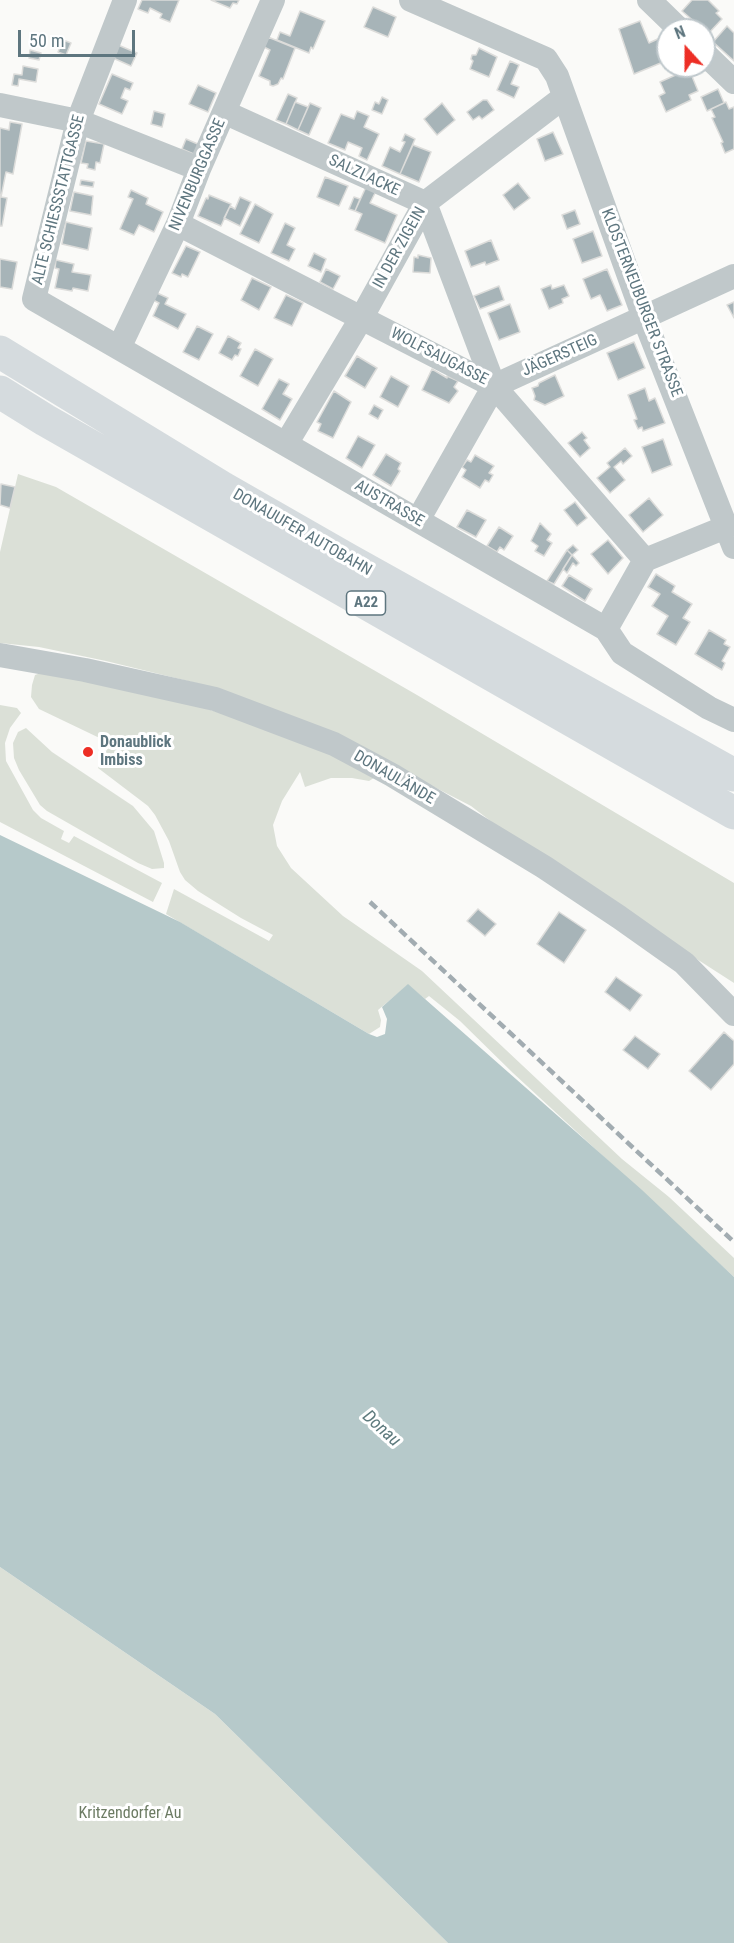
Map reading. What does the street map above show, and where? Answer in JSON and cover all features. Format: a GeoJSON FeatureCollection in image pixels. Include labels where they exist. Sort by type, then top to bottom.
{"type":"FeatureCollection","features":[{"type":"Feature","properties":{"kind":"highway","name":"DONAUUFER AUTOBAHN"},"geometry":{"type":"LineString","coordinates":[[0,352],[194,470],[337,553],[734,775]]}},
{"type":"Feature","properties":{"kind":"highway","name":"DONAUUFER AUTOBAHN"},"geometry":{"type":"LineString","coordinates":[[0,392],[45,420],[734,813]]}},
{"type":"Feature","properties":{"kind":"street","name":"ALTE SCHIESSSTATTGASSE"},"geometry":{"type":"LineString","coordinates":[[34,299],[78,121],[125,0]]}},
{"type":"Feature","properties":{"kind":"street","name":"NIVENBURGGASSE"},"geometry":{"type":"LineString","coordinates":[[119,348],[178,224],[199,169],[273,0]]}},
{"type":"Feature","properties":{"kind":"street","name":"KLOSTERNEUBURGER STRASSE"},"geometry":{"type":"LineString","coordinates":[[411,0],[546,59],[557,76],[644,318],[730,537]]}},
{"type":"Feature","properties":{"kind":"street"},"geometry":{"type":"LineString","coordinates":[[649,0],[668,18]]}},
{"type":"Feature","properties":{"kind":"street"},"geometry":{"type":"LineString","coordinates":[[716,65],[734,82]]}},
{"type":"Feature","properties":{"kind":"street","name":"IN DER ZIGEIN"},"geometry":{"type":"LineString","coordinates":[[286,444],[362,317],[424,204],[564,97]]}},
{"type":"Feature","properties":{"kind":"street"},"geometry":{"type":"LineString","coordinates":[[0,105],[78,121],[199,169]]}},
{"type":"Feature","properties":{"kind":"street","name":"SALZLACKE"},"geometry":{"type":"LineString","coordinates":[[224,112],[424,204]]}},
{"type":"Feature","properties":{"kind":"street"},"geometry":{"type":"LineString","coordinates":[[418,520],[494,386],[424,204]]}},
{"type":"Feature","properties":{"kind":"street","name":"WOLFSAUGASSE"},"geometry":{"type":"LineString","coordinates":[[178,224],[494,386],[645,560]]}},
{"type":"Feature","properties":{"kind":"street","name":"JÄGERSTEIG"},"geometry":{"type":"LineString","coordinates":[[494,386],[734,276]]}},
{"type":"Feature","properties":{"kind":"street","name":"AUSTRASSE"},"geometry":{"type":"LineString","coordinates":[[34,299],[606,629],[622,653],[709,708],[734,720]]}},
{"type":"Feature","properties":{"kind":"street"},"geometry":{"type":"LineString","coordinates":[[606,629],[645,560],[730,537]]}},
{"type":"Feature","properties":{"kind":"street","name":"DONAULÄNDE"},"geometry":{"type":"LineString","coordinates":[[0,656],[85,670],[215,699],[334,744],[392,775],[544,867],[684,963],[734,1014]]}},
{"type":"Feature","properties":{"kind":"green space"},"geometry":{"type":"Polygon","coordinates":[[[18,474],[56,487],[417,695],[734,883],[734,983],[535,855],[471,806],[415,777],[200,684],[39,647],[0,643],[0,552],[18,474]]]}},
{"type":"Feature","properties":{"kind":"green space"},"geometry":{"type":"Polygon","coordinates":[[[46,671],[204,708],[293,735],[377,776],[369,781],[331,778],[305,787],[300,772],[282,801],[273,825],[277,846],[291,868],[343,916],[422,971],[622,1159],[669,1197],[734,1258],[734,1277],[513,1073],[460,1021],[429,996],[425,999],[408,985],[378,1010],[381,1020],[380,1027],[369,1034],[166,914],[174,889],[269,941],[273,935],[241,918],[198,891],[185,880],[169,841],[155,815],[148,806],[98,768],[110,743],[39,709],[31,697],[35,675],[46,671]]]}},
{"type":"Feature","properties":{"kind":"green space"},"geometry":{"type":"Polygon","coordinates":[[[0,705],[17,708],[21,713],[10,728],[5,743],[6,761],[33,810],[41,818],[64,831],[61,839],[69,843],[74,836],[162,883],[153,902],[0,822],[0,705]]]}},
{"type":"Feature","properties":{"kind":"green space"},"geometry":{"type":"Polygon","coordinates":[[[26,728],[52,752],[133,806],[154,831],[164,868],[152,869],[138,863],[40,805],[14,758],[13,743],[18,732],[26,728]]]}},
{"type":"Feature","properties":{"kind":"green space","name":"Kritzendorfer Au"},"geometry":{"type":"Polygon","coordinates":[[[0,1567],[215,1714],[448,1943],[0,1943],[0,1567]]]}},
{"type":"Feature","properties":{"kind":"water","name":"Donau"},"geometry":{"type":"Polygon","coordinates":[[[0,835],[180,922],[377,1037],[385,1034],[387,1019],[382,1007],[408,984],[642,1190],[734,1277],[734,1943],[448,1943],[215,1714],[0,1567],[0,835]]]}},
{"type":"Feature","properties":{"kind":"building"},"geometry":{"type":"Polygon","coordinates":[[[142,0],[179,0],[170,22],[160,18],[162,14],[150,8],[148,13],[138,9],[142,0]]]}},
{"type":"Feature","properties":{"kind":"building"},"geometry":{"type":"Polygon","coordinates":[[[211,0],[239,0],[230,8],[211,0]]]}},
{"type":"Feature","properties":{"kind":"building"},"geometry":{"type":"Polygon","coordinates":[[[692,0],[708,0],[719,11],[716,13],[722,19],[716,25],[716,18],[690,18],[682,11],[692,0]]]}},
{"type":"Feature","properties":{"kind":"building"},"geometry":{"type":"Polygon","coordinates":[[[373,7],[396,17],[388,37],[364,27],[373,7]]]}},
{"type":"Feature","properties":{"kind":"building"},"geometry":{"type":"Polygon","coordinates":[[[300,11],[325,21],[309,53],[277,40],[280,32],[290,36],[300,11]]]}},
{"type":"Feature","properties":{"kind":"building"},"geometry":{"type":"Polygon","coordinates":[[[640,21],[649,43],[656,40],[656,65],[634,74],[619,29],[640,21]]]}},
{"type":"Feature","properties":{"kind":"building"},"geometry":{"type":"Polygon","coordinates":[[[727,26],[734,33],[734,61],[716,45],[716,39],[727,26]]]}},
{"type":"Feature","properties":{"kind":"building"},"geometry":{"type":"Polygon","coordinates":[[[268,37],[295,48],[283,79],[281,78],[278,84],[273,86],[270,85],[270,81],[259,76],[270,50],[264,47],[268,37]]]}},
{"type":"Feature","properties":{"kind":"building"},"geometry":{"type":"Polygon","coordinates":[[[63,40],[71,43],[66,55],[58,52],[63,40]]]}},
{"type":"Feature","properties":{"kind":"building"},"geometry":{"type":"Polygon","coordinates":[[[118,45],[137,53],[131,66],[113,58],[118,45]]]}},
{"type":"Feature","properties":{"kind":"building"},"geometry":{"type":"Polygon","coordinates":[[[479,48],[497,57],[489,77],[470,69],[473,61],[472,55],[476,55],[479,48]]]}},
{"type":"Feature","properties":{"kind":"building"},"geometry":{"type":"Polygon","coordinates":[[[30,50],[41,53],[39,60],[29,58],[30,50]]]}},
{"type":"Feature","properties":{"kind":"building"},"geometry":{"type":"Polygon","coordinates":[[[510,61],[519,65],[511,84],[519,87],[514,98],[497,90],[510,61]]]}},
{"type":"Feature","properties":{"kind":"building"},"geometry":{"type":"Polygon","coordinates":[[[23,66],[38,69],[36,82],[19,79],[18,86],[12,85],[14,74],[22,75],[23,66]]]}},
{"type":"Feature","properties":{"kind":"building"},"geometry":{"type":"Polygon","coordinates":[[[112,74],[133,83],[130,90],[125,88],[121,98],[128,101],[122,114],[99,104],[112,74]]]}},
{"type":"Feature","properties":{"kind":"building"},"geometry":{"type":"Polygon","coordinates":[[[669,78],[693,78],[698,91],[689,95],[691,100],[666,112],[659,96],[665,93],[660,82],[669,78]]]}},
{"type":"Feature","properties":{"kind":"building"},"geometry":{"type":"Polygon","coordinates":[[[198,85],[216,93],[208,112],[189,104],[198,85]]]}},
{"type":"Feature","properties":{"kind":"building"},"geometry":{"type":"Polygon","coordinates":[[[718,89],[724,103],[707,111],[701,97],[718,89]]]}},
{"type":"Feature","properties":{"kind":"building"},"geometry":{"type":"Polygon","coordinates":[[[288,94],[297,98],[286,124],[276,120],[288,94]]]}},
{"type":"Feature","properties":{"kind":"building"},"geometry":{"type":"Polygon","coordinates":[[[382,97],[388,100],[382,114],[372,110],[375,102],[379,104],[382,97]]]}},
{"type":"Feature","properties":{"kind":"building"},"geometry":{"type":"Polygon","coordinates":[[[483,100],[487,100],[494,110],[482,119],[479,116],[473,120],[467,112],[483,100]]]}},
{"type":"Feature","properties":{"kind":"building"},"geometry":{"type":"Polygon","coordinates":[[[295,102],[308,107],[298,130],[286,124],[295,102]]]}},
{"type":"Feature","properties":{"kind":"building"},"geometry":{"type":"Polygon","coordinates":[[[726,102],[729,109],[734,107],[734,149],[725,153],[711,109],[726,102]]]}},
{"type":"Feature","properties":{"kind":"building"},"geometry":{"type":"Polygon","coordinates":[[[310,103],[321,108],[309,135],[298,130],[310,103]]]}},
{"type":"Feature","properties":{"kind":"building"},"geometry":{"type":"Polygon","coordinates":[[[442,103],[455,120],[437,135],[424,119],[442,103]]]}},
{"type":"Feature","properties":{"kind":"building"},"geometry":{"type":"Polygon","coordinates":[[[154,111],[165,114],[162,127],[151,124],[154,111]]]}},
{"type":"Feature","properties":{"kind":"building"},"geometry":{"type":"Polygon","coordinates":[[[357,111],[369,116],[364,127],[379,134],[367,160],[359,156],[362,148],[348,142],[345,150],[328,143],[341,114],[354,119],[357,111]]]}},
{"type":"Feature","properties":{"kind":"building"},"geometry":{"type":"Polygon","coordinates":[[[10,122],[22,124],[13,174],[6,172],[1,197],[7,198],[2,226],[0,226],[0,128],[9,130],[10,122]]]}},
{"type":"Feature","properties":{"kind":"building"},"geometry":{"type":"Polygon","coordinates":[[[553,132],[563,154],[545,161],[537,139],[553,132]]]}},
{"type":"Feature","properties":{"kind":"building"},"geometry":{"type":"Polygon","coordinates":[[[405,134],[415,139],[400,174],[382,166],[390,147],[400,152],[405,142],[402,141],[405,134]]]}},
{"type":"Feature","properties":{"kind":"building"},"geometry":{"type":"Polygon","coordinates":[[[186,139],[200,145],[196,155],[182,149],[186,139]]]}},
{"type":"Feature","properties":{"kind":"building"},"geometry":{"type":"Polygon","coordinates":[[[86,141],[104,144],[100,163],[96,162],[95,170],[87,168],[88,164],[81,163],[86,141]]]}},
{"type":"Feature","properties":{"kind":"building"},"geometry":{"type":"Polygon","coordinates":[[[413,145],[431,152],[419,182],[400,174],[413,145]]]}},
{"type":"Feature","properties":{"kind":"building"},"geometry":{"type":"Polygon","coordinates":[[[325,177],[348,186],[339,206],[317,197],[325,177]]]}},
{"type":"Feature","properties":{"kind":"building"},"geometry":{"type":"Polygon","coordinates":[[[81,180],[94,182],[93,187],[80,185],[81,180]]]}},
{"type":"Feature","properties":{"kind":"building"},"geometry":{"type":"Polygon","coordinates":[[[518,183],[530,198],[514,210],[503,195],[518,183]]]}},
{"type":"Feature","properties":{"kind":"building"},"geometry":{"type":"Polygon","coordinates":[[[366,187],[376,191],[370,203],[397,215],[385,243],[355,230],[362,214],[355,211],[366,187]]]}},
{"type":"Feature","properties":{"kind":"building"},"geometry":{"type":"Polygon","coordinates":[[[131,190],[148,198],[146,204],[163,212],[154,232],[139,225],[134,235],[120,229],[133,199],[128,197],[131,190]]]}},
{"type":"Feature","properties":{"kind":"building"},"geometry":{"type":"Polygon","coordinates":[[[74,192],[93,196],[91,215],[70,211],[74,192]]]}},
{"type":"Feature","properties":{"kind":"building"},"geometry":{"type":"Polygon","coordinates":[[[209,195],[231,204],[221,226],[198,216],[209,195]]]}},
{"type":"Feature","properties":{"kind":"building"},"geometry":{"type":"Polygon","coordinates":[[[240,197],[251,202],[240,226],[224,218],[230,206],[235,209],[240,197]]]}},
{"type":"Feature","properties":{"kind":"building"},"geometry":{"type":"Polygon","coordinates":[[[354,197],[360,199],[355,211],[349,209],[354,197]]]}},
{"type":"Feature","properties":{"kind":"building"},"geometry":{"type":"Polygon","coordinates":[[[255,204],[273,214],[259,243],[240,234],[255,204]]]}},
{"type":"Feature","properties":{"kind":"building"},"geometry":{"type":"Polygon","coordinates":[[[575,210],[580,224],[567,229],[562,215],[575,210]]]}},
{"type":"Feature","properties":{"kind":"building"},"geometry":{"type":"Polygon","coordinates":[[[66,222],[92,228],[88,250],[62,244],[66,222]]]}},
{"type":"Feature","properties":{"kind":"building"},"geometry":{"type":"Polygon","coordinates":[[[285,223],[295,228],[287,245],[295,249],[289,261],[271,253],[285,223]]]}},
{"type":"Feature","properties":{"kind":"building"},"geometry":{"type":"Polygon","coordinates":[[[593,231],[602,256],[582,263],[573,239],[593,231]]]}},
{"type":"Feature","properties":{"kind":"building"},"geometry":{"type":"Polygon","coordinates":[[[491,240],[499,260],[471,267],[465,251],[491,240]]]}},
{"type":"Feature","properties":{"kind":"building"},"geometry":{"type":"Polygon","coordinates":[[[186,246],[200,252],[188,277],[182,274],[181,277],[172,273],[186,246]]]}},
{"type":"Feature","properties":{"kind":"building"},"geometry":{"type":"Polygon","coordinates":[[[314,253],[326,259],[321,272],[308,266],[314,253]]]}},
{"type":"Feature","properties":{"kind":"building"},"geometry":{"type":"Polygon","coordinates":[[[418,255],[431,258],[430,273],[413,272],[414,257],[418,258],[418,255]]]}},
{"type":"Feature","properties":{"kind":"building"},"geometry":{"type":"Polygon","coordinates":[[[0,259],[17,262],[12,289],[0,287],[0,259]]]}},
{"type":"Feature","properties":{"kind":"building"},"geometry":{"type":"Polygon","coordinates":[[[56,260],[74,264],[72,272],[91,275],[88,291],[55,288],[59,269],[55,268],[56,260]]]}},
{"type":"Feature","properties":{"kind":"building"},"geometry":{"type":"Polygon","coordinates":[[[326,269],[340,276],[333,289],[320,282],[326,269]]]}},
{"type":"Feature","properties":{"kind":"building"},"geometry":{"type":"Polygon","coordinates":[[[607,269],[622,305],[607,311],[600,295],[591,299],[583,279],[607,269]]]}},
{"type":"Feature","properties":{"kind":"building"},"geometry":{"type":"Polygon","coordinates":[[[252,278],[271,287],[259,310],[241,300],[252,278]]]}},
{"type":"Feature","properties":{"kind":"building"},"geometry":{"type":"Polygon","coordinates":[[[551,285],[552,289],[564,285],[569,296],[562,299],[563,303],[549,309],[541,289],[551,285]]]}},
{"type":"Feature","properties":{"kind":"building"},"geometry":{"type":"Polygon","coordinates":[[[499,286],[504,300],[480,309],[474,296],[499,286]]]}},
{"type":"Feature","properties":{"kind":"building"},"geometry":{"type":"Polygon","coordinates":[[[157,293],[168,298],[165,304],[186,314],[178,329],[153,316],[159,303],[153,300],[157,293]]]}},
{"type":"Feature","properties":{"kind":"building"},"geometry":{"type":"Polygon","coordinates":[[[286,295],[303,303],[292,326],[274,318],[286,295]]]}},
{"type":"Feature","properties":{"kind":"building"},"geometry":{"type":"Polygon","coordinates":[[[734,302],[734,318],[727,305],[734,302]]]}},
{"type":"Feature","properties":{"kind":"building"},"geometry":{"type":"Polygon","coordinates":[[[510,304],[520,332],[499,340],[488,313],[510,304]]]}},
{"type":"Feature","properties":{"kind":"building"},"geometry":{"type":"Polygon","coordinates":[[[197,326],[213,334],[199,360],[183,352],[197,326]]]}},
{"type":"Feature","properties":{"kind":"building"},"geometry":{"type":"Polygon","coordinates":[[[228,336],[241,343],[238,356],[235,355],[232,360],[219,353],[228,336]]]}},
{"type":"Feature","properties":{"kind":"building"},"geometry":{"type":"Polygon","coordinates":[[[634,342],[645,368],[618,380],[607,353],[634,342]]]}},
{"type":"Feature","properties":{"kind":"building"},"geometry":{"type":"Polygon","coordinates":[[[255,349],[273,359],[258,386],[240,376],[255,349]]]}},
{"type":"Feature","properties":{"kind":"building"},"geometry":{"type":"Polygon","coordinates":[[[357,356],[377,368],[365,388],[345,376],[357,356]]]}},
{"type":"Feature","properties":{"kind":"building"},"geometry":{"type":"Polygon","coordinates":[[[432,369],[447,378],[447,376],[458,381],[454,387],[458,391],[449,403],[422,390],[432,369]]]}},
{"type":"Feature","properties":{"kind":"building"},"geometry":{"type":"Polygon","coordinates":[[[555,375],[564,396],[545,405],[534,400],[532,388],[555,375]]]}},
{"type":"Feature","properties":{"kind":"building"},"geometry":{"type":"Polygon","coordinates":[[[391,376],[409,386],[398,407],[380,397],[391,376]]]}},
{"type":"Feature","properties":{"kind":"building"},"geometry":{"type":"Polygon","coordinates":[[[279,379],[289,384],[283,394],[292,399],[280,420],[262,409],[279,379]]]}},
{"type":"Feature","properties":{"kind":"building"},"geometry":{"type":"Polygon","coordinates":[[[645,388],[649,401],[655,398],[665,423],[643,431],[642,427],[638,429],[634,420],[637,419],[628,395],[645,388]]]}},
{"type":"Feature","properties":{"kind":"building"},"geometry":{"type":"Polygon","coordinates":[[[334,391],[351,402],[333,438],[318,431],[321,424],[317,422],[334,391]]]}},
{"type":"Feature","properties":{"kind":"building"},"geometry":{"type":"Polygon","coordinates":[[[374,405],[383,410],[378,419],[369,414],[374,405]]]}},
{"type":"Feature","properties":{"kind":"building"},"geometry":{"type":"Polygon","coordinates":[[[582,432],[590,448],[580,457],[568,443],[582,432]]]}},
{"type":"Feature","properties":{"kind":"building"},"geometry":{"type":"Polygon","coordinates":[[[358,436],[375,445],[362,468],[346,458],[358,436]]]}},
{"type":"Feature","properties":{"kind":"building"},"geometry":{"type":"Polygon","coordinates":[[[663,439],[672,465],[652,473],[642,447],[663,439]]]}},
{"type":"Feature","properties":{"kind":"building"},"geometry":{"type":"Polygon","coordinates":[[[625,448],[632,456],[623,464],[621,461],[614,467],[625,480],[610,493],[597,478],[610,467],[607,463],[625,448]]]}},
{"type":"Feature","properties":{"kind":"building"},"geometry":{"type":"Polygon","coordinates":[[[386,454],[401,463],[398,469],[400,471],[391,486],[373,475],[386,454]]]}},
{"type":"Feature","properties":{"kind":"building"},"geometry":{"type":"Polygon","coordinates":[[[475,455],[494,466],[489,473],[493,475],[489,482],[485,480],[480,488],[462,477],[466,470],[462,467],[467,460],[471,462],[475,455]]]}},
{"type":"Feature","properties":{"kind":"building"},"geometry":{"type":"Polygon","coordinates":[[[1,484],[15,487],[10,508],[0,505],[1,484]]]}},
{"type":"Feature","properties":{"kind":"building"},"geometry":{"type":"Polygon","coordinates":[[[649,498],[663,515],[643,532],[629,515],[649,498]]]}},
{"type":"Feature","properties":{"kind":"building"},"geometry":{"type":"Polygon","coordinates":[[[575,502],[587,518],[577,526],[564,510],[575,502]]]}},
{"type":"Feature","properties":{"kind":"building"},"geometry":{"type":"Polygon","coordinates":[[[467,510],[486,520],[476,537],[457,527],[467,510]]]}},
{"type":"Feature","properties":{"kind":"building"},"geometry":{"type":"Polygon","coordinates":[[[540,523],[551,534],[547,540],[552,543],[544,556],[535,551],[538,546],[531,541],[540,523]]]}},
{"type":"Feature","properties":{"kind":"building"},"geometry":{"type":"Polygon","coordinates":[[[499,527],[513,536],[504,550],[500,547],[497,552],[487,546],[499,527]]]}},
{"type":"Feature","properties":{"kind":"building"},"geometry":{"type":"Polygon","coordinates":[[[608,540],[623,558],[608,574],[591,554],[608,540]]]}},
{"type":"Feature","properties":{"kind":"building"},"geometry":{"type":"Polygon","coordinates":[[[573,545],[578,550],[572,555],[567,550],[573,545]]]}},
{"type":"Feature","properties":{"kind":"building"},"geometry":{"type":"Polygon","coordinates":[[[567,550],[572,555],[554,584],[547,581],[567,550]]]}},
{"type":"Feature","properties":{"kind":"building"},"geometry":{"type":"Polygon","coordinates":[[[572,555],[579,563],[576,566],[573,563],[567,573],[563,569],[572,555]]]}},
{"type":"Feature","properties":{"kind":"building"},"geometry":{"type":"Polygon","coordinates":[[[656,574],[675,586],[672,592],[692,604],[683,618],[690,622],[676,645],[657,634],[668,616],[652,606],[660,594],[648,587],[656,574]]]}},
{"type":"Feature","properties":{"kind":"building"},"geometry":{"type":"Polygon","coordinates":[[[569,575],[592,589],[585,601],[562,586],[569,575]]]}},
{"type":"Feature","properties":{"kind":"building"},"geometry":{"type":"Polygon","coordinates":[[[709,630],[726,640],[724,644],[730,647],[722,661],[725,663],[722,670],[695,654],[709,630]]]}},
{"type":"Feature","properties":{"kind":"building"},"geometry":{"type":"Polygon","coordinates":[[[478,909],[496,924],[485,936],[467,921],[478,909]]]}},
{"type":"Feature","properties":{"kind":"building"},"geometry":{"type":"Polygon","coordinates":[[[559,912],[586,930],[564,963],[537,944],[559,912]]]}},
{"type":"Feature","properties":{"kind":"building"},"geometry":{"type":"Polygon","coordinates":[[[616,977],[642,995],[630,1011],[605,992],[616,977]]]}},
{"type":"Feature","properties":{"kind":"building"},"geometry":{"type":"Polygon","coordinates":[[[724,1032],[734,1041],[734,1064],[711,1090],[689,1071],[724,1032]]]}},
{"type":"Feature","properties":{"kind":"building"},"geometry":{"type":"Polygon","coordinates":[[[635,1036],[660,1054],[648,1069],[623,1050],[635,1036]]]}},
{"type":"Feature","properties":{"kind":"railway"},"geometry":{"type":"LineString","coordinates":[[370,902],[734,1242]]}},
{"type":"Feature","properties":{"kind":"place","name":"Donaublick Imbiss"},"geometry":{"type":"Point","coordinates":[88,752]}}]}
